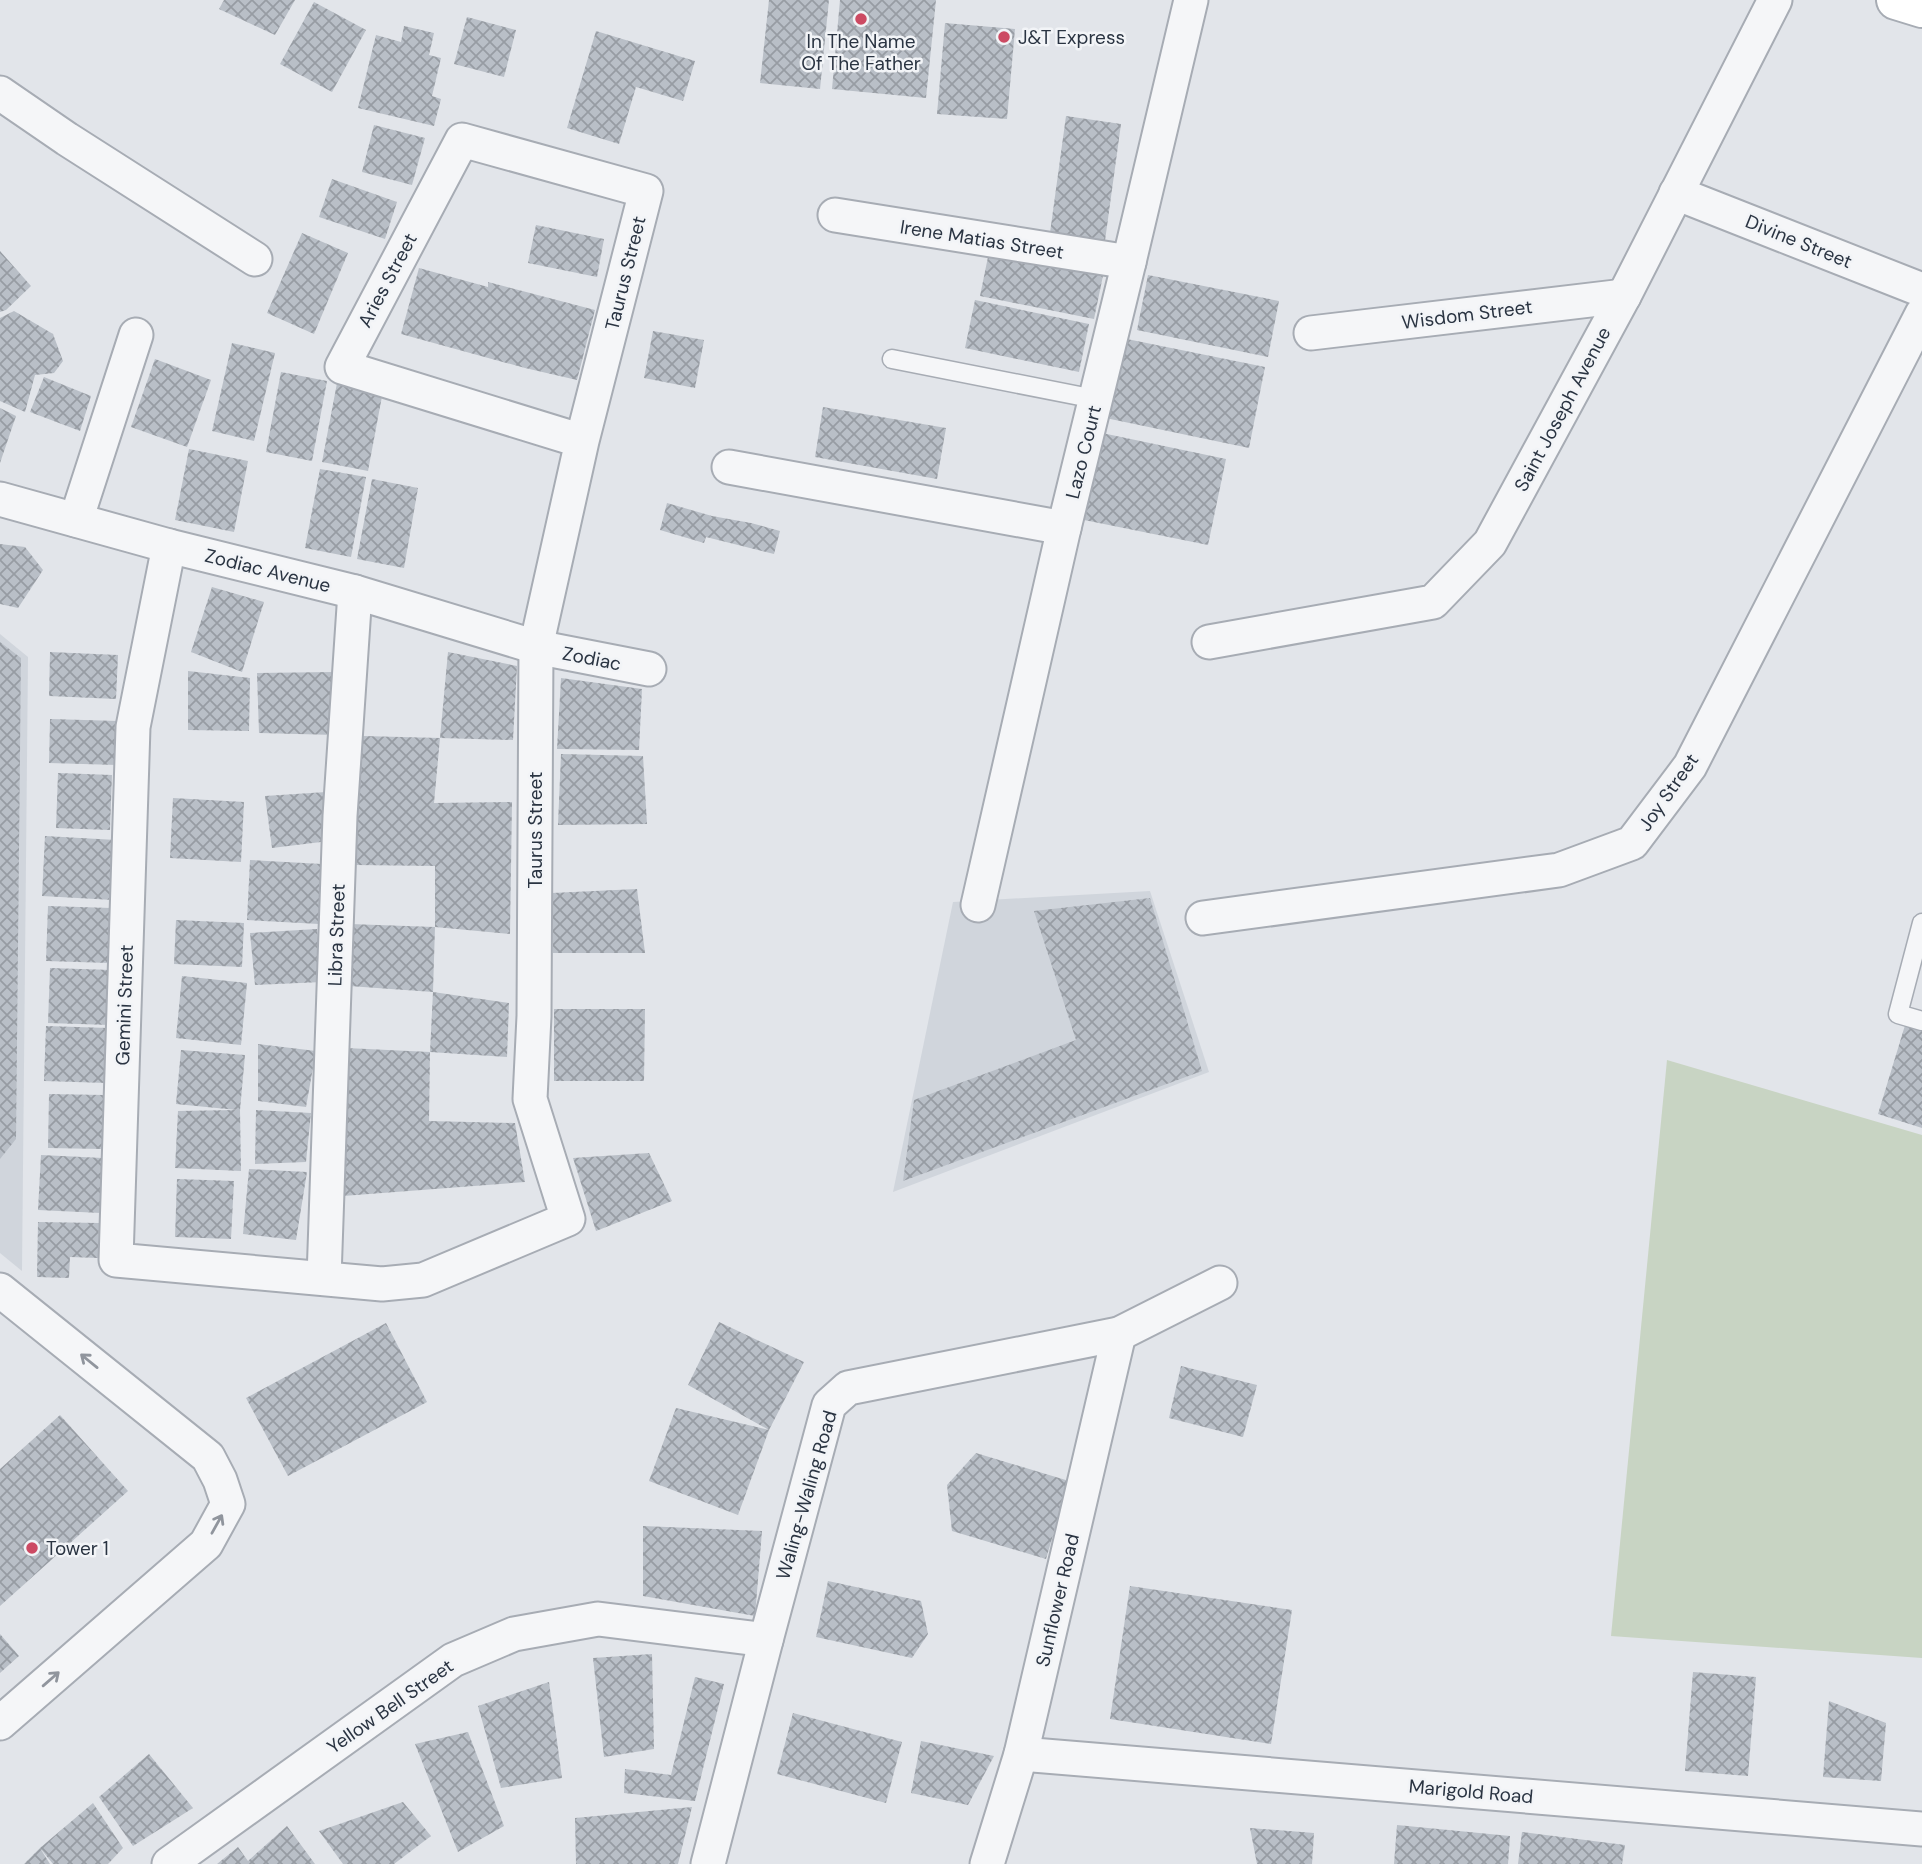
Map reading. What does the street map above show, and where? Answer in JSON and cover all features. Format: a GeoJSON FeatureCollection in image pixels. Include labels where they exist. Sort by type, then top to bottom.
{"type":"FeatureCollection","features":[{"type":"Feature","properties":{"kind":"street","name":"Lazo Court"},"geometry":{"type":"LineString","coordinates":[[978,905],[1064,528],[1191,0]]}},
{"type":"Feature","properties":{"kind":"street","name":"Saint Joseph Avenue"},"geometry":{"type":"LineString","coordinates":[[1209,642],[1433,602],[1490,543],[1624,296],[1775,0]]}},
{"type":"Feature","properties":{"kind":"street"},"geometry":{"type":"LineString","coordinates":[[1896,0],[1922,8]]}},
{"type":"Feature","properties":{"kind":"street"},"geometry":{"type":"LineString","coordinates":[[0,93],[255,259]]}},
{"type":"Feature","properties":{"kind":"street","name":"Aries Street"},"geometry":{"type":"LineString","coordinates":[[582,440],[342,367],[462,141],[646,191]]}},
{"type":"Feature","properties":{"kind":"street","name":"Taurus Street"},"geometry":{"type":"LineString","coordinates":[[324,1278],[382,1284],[423,1280],[568,1219],[530,1099],[534,1016],[536,647],[582,440],[646,191]]}},
{"type":"Feature","properties":{"kind":"street","name":"Divine Street"},"geometry":{"type":"LineString","coordinates":[[1676,192],[1922,290]]}},
{"type":"Feature","properties":{"kind":"street","name":"Irene Matias Street"},"geometry":{"type":"LineString","coordinates":[[835,215],[1129,262]]}},
{"type":"Feature","properties":{"kind":"street","name":"Wisdom Street"},"geometry":{"type":"LineString","coordinates":[[1311,333],[1624,296]]}},
{"type":"Feature","properties":{"kind":"street","name":"Joy Street"},"geometry":{"type":"LineString","coordinates":[[1203,918],[1559,870],[1632,843],[1690,766],[1922,314]]}},
{"type":"Feature","properties":{"kind":"street"},"geometry":{"type":"LineString","coordinates":[[76,520],[136,335]]}},
{"type":"Feature","properties":{"kind":"street"},"geometry":{"type":"LineString","coordinates":[[729,467],[1064,528]]}},
{"type":"Feature","properties":{"kind":"street","name":"Zodiac Avenue"},"geometry":{"type":"LineString","coordinates":[[0,499],[169,546],[355,592],[536,647]]}},
{"type":"Feature","properties":{"kind":"street","name":"Gemini Street"},"geometry":{"type":"LineString","coordinates":[[169,546],[133,727],[116,1260],[324,1278]]}},
{"type":"Feature","properties":{"kind":"street","name":"Libra Street"},"geometry":{"type":"LineString","coordinates":[[324,1278],[340,816],[355,592]]}},
{"type":"Feature","properties":{"kind":"street","name":"Zodiac"},"geometry":{"type":"LineString","coordinates":[[536,647],[649,669]]}},
{"type":"Feature","properties":{"kind":"street","name":"Waling-Waling Road"},"geometry":{"type":"LineString","coordinates":[[708,1864],[829,1405],[848,1388],[1119,1334],[1220,1283]]}},
{"type":"Feature","properties":{"kind":"street"},"geometry":{"type":"LineString","coordinates":[[0,1290],[208,1457],[228,1504],[206,1544],[0,1723]]}},
{"type":"Feature","properties":{"kind":"street","name":"Sunflower Road"},"geometry":{"type":"LineString","coordinates":[[987,1864],[1021,1754],[1119,1334]]}},
{"type":"Feature","properties":{"kind":"street","name":"Yellow Bell Street"},"geometry":{"type":"LineString","coordinates":[[169,1864],[453,1660],[514,1634],[598,1619],[766,1640]]}},
{"type":"Feature","properties":{"kind":"street","name":"Marigold Road"},"geometry":{"type":"LineString","coordinates":[[1021,1754],[1922,1829]]}},
{"type":"Feature","properties":{"kind":"lane"},"geometry":{"type":"LineString","coordinates":[[892,359],[1095,399]]}},
{"type":"Feature","properties":{"kind":"lane"},"geometry":{"type":"LineString","coordinates":[[1922,923],[1898,1014],[1922,1021]]}},
{"type":"Feature","properties":{"kind":"shaded area"},"geometry":{"type":"Polygon","coordinates":[[[0,634],[28,657],[22,1271],[0,1253],[0,634]]]}},
{"type":"Feature","properties":{"kind":"shaded area"},"geometry":{"type":"Polygon","coordinates":[[[1150,891],[1209,1072],[893,1192],[953,902],[1150,891]]]}},
{"type":"Feature","properties":{"kind":"green space"},"geometry":{"type":"Polygon","coordinates":[[[1667,1060],[1922,1135],[1922,1658],[1611,1636],[1667,1060]]]}},
{"type":"Feature","properties":{"kind":"building"},"geometry":{"type":"Polygon","coordinates":[[[224,0],[295,0],[275,35],[219,9],[224,0]]]}},
{"type":"Feature","properties":{"kind":"building"},"geometry":{"type":"Polygon","coordinates":[[[769,0],[829,0],[820,89],[760,83],[769,0]]]}},
{"type":"Feature","properties":{"kind":"building"},"geometry":{"type":"Polygon","coordinates":[[[840,0],[936,0],[926,98],[832,89],[840,0]]]}},
{"type":"Feature","properties":{"kind":"building"},"geometry":{"type":"Polygon","coordinates":[[[314,2],[366,30],[332,92],[280,64],[314,2]]]}},
{"type":"Feature","properties":{"kind":"building"},"geometry":{"type":"Polygon","coordinates":[[[467,17],[516,30],[504,77],[454,64],[467,17]]]}},
{"type":"Feature","properties":{"kind":"building"},"geometry":{"type":"Polygon","coordinates":[[[945,23],[1015,29],[1007,119],[937,114],[945,23]]]}},
{"type":"Feature","properties":{"kind":"building"},"geometry":{"type":"Polygon","coordinates":[[[404,26],[434,33],[429,55],[441,58],[432,96],[441,99],[434,126],[358,108],[376,35],[401,42],[404,26]]]}},
{"type":"Feature","properties":{"kind":"building"},"geometry":{"type":"Polygon","coordinates":[[[596,31],[695,61],[683,101],[636,87],[619,144],[567,128],[596,31]]]}},
{"type":"Feature","properties":{"kind":"building"},"geometry":{"type":"Polygon","coordinates":[[[1066,116],[1121,124],[1104,248],[1049,240],[1066,116]]]}},
{"type":"Feature","properties":{"kind":"building"},"geometry":{"type":"Polygon","coordinates":[[[374,125],[425,138],[412,185],[362,172],[374,125]]]}},
{"type":"Feature","properties":{"kind":"building"},"geometry":{"type":"Polygon","coordinates":[[[332,179],[397,202],[385,239],[319,217],[332,179]]]}},
{"type":"Feature","properties":{"kind":"building"},"geometry":{"type":"Polygon","coordinates":[[[536,225],[604,239],[597,277],[528,263],[536,225]]]}},
{"type":"Feature","properties":{"kind":"building"},"geometry":{"type":"Polygon","coordinates":[[[302,233],[348,253],[314,334],[267,313],[302,233]]]}},
{"type":"Feature","properties":{"kind":"building"},"geometry":{"type":"Polygon","coordinates":[[[990,247],[1104,271],[1094,319],[980,296],[990,247]]]}},
{"type":"Feature","properties":{"kind":"building"},"geometry":{"type":"Polygon","coordinates":[[[0,251],[31,286],[6,310],[0,312],[0,251]]]}},
{"type":"Feature","properties":{"kind":"building"},"geometry":{"type":"Polygon","coordinates":[[[419,268],[488,287],[488,282],[595,310],[577,380],[401,334],[419,268]]]}},
{"type":"Feature","properties":{"kind":"building"},"geometry":{"type":"Polygon","coordinates":[[[1148,275],[1279,301],[1268,357],[1137,330],[1148,275]]]}},
{"type":"Feature","properties":{"kind":"building"},"geometry":{"type":"Polygon","coordinates":[[[975,300],[1089,324],[1079,372],[965,348],[975,300]]]}},
{"type":"Feature","properties":{"kind":"building"},"geometry":{"type":"Polygon","coordinates":[[[14,311],[53,334],[63,361],[54,373],[35,375],[25,412],[0,401],[0,318],[14,311]]]}},
{"type":"Feature","properties":{"kind":"building"},"geometry":{"type":"Polygon","coordinates":[[[653,331],[704,340],[695,388],[644,378],[653,331]]]}},
{"type":"Feature","properties":{"kind":"building"},"geometry":{"type":"Polygon","coordinates":[[[1112,336],[1265,367],[1249,448],[1096,416],[1112,336]]]}},
{"type":"Feature","properties":{"kind":"building"},"geometry":{"type":"Polygon","coordinates":[[[232,343],[275,353],[254,441],[212,431],[232,343]]]}},
{"type":"Feature","properties":{"kind":"building"},"geometry":{"type":"Polygon","coordinates":[[[155,359],[211,380],[187,447],[131,427],[155,359]]]}},
{"type":"Feature","properties":{"kind":"building"},"geometry":{"type":"Polygon","coordinates":[[[281,372],[327,381],[312,461],[266,452],[281,372]]]}},
{"type":"Feature","properties":{"kind":"building"},"geometry":{"type":"Polygon","coordinates":[[[44,377],[91,396],[80,431],[30,412],[44,377]]]}},
{"type":"Feature","properties":{"kind":"building"},"geometry":{"type":"Polygon","coordinates":[[[337,383],[383,391],[368,471],[322,462],[337,383]]]}},
{"type":"Feature","properties":{"kind":"building"},"geometry":{"type":"Polygon","coordinates":[[[823,407],[946,428],[937,479],[815,457],[823,407]]]}},
{"type":"Feature","properties":{"kind":"building"},"geometry":{"type":"Polygon","coordinates":[[[0,408],[16,416],[0,463],[0,408]]]}},
{"type":"Feature","properties":{"kind":"building"},"geometry":{"type":"Polygon","coordinates":[[[1102,433],[1226,459],[1208,545],[1084,520],[1102,433]]]}},
{"type":"Feature","properties":{"kind":"building"},"geometry":{"type":"Polygon","coordinates":[[[189,449],[248,461],[234,532],[175,520],[189,449]]]}},
{"type":"Feature","properties":{"kind":"building"},"geometry":{"type":"Polygon","coordinates":[[[320,469],[366,477],[351,557],[305,548],[320,469]]]}},
{"type":"Feature","properties":{"kind":"building"},"geometry":{"type":"Polygon","coordinates":[[[372,479],[418,488],[404,568],[357,559],[372,479]]]}},
{"type":"Feature","properties":{"kind":"building"},"geometry":{"type":"Polygon","coordinates":[[[667,503],[780,531],[774,554],[706,537],[704,543],[660,530],[667,503]]]}},
{"type":"Feature","properties":{"kind":"building"},"geometry":{"type":"Polygon","coordinates":[[[0,544],[25,547],[43,570],[18,608],[0,604],[0,544]]]}},
{"type":"Feature","properties":{"kind":"building"},"geometry":{"type":"Polygon","coordinates":[[[212,587],[264,602],[242,672],[191,652],[212,587]]]}},
{"type":"Feature","properties":{"kind":"building"},"geometry":{"type":"Polygon","coordinates":[[[0,642],[21,658],[16,1139],[0,1159],[0,642]]]}},
{"type":"Feature","properties":{"kind":"building"},"geometry":{"type":"Polygon","coordinates":[[[50,652],[118,655],[116,699],[49,696],[50,652]]]}},
{"type":"Feature","properties":{"kind":"building"},"geometry":{"type":"Polygon","coordinates":[[[448,652],[517,666],[513,740],[440,738],[448,652]]]}},
{"type":"Feature","properties":{"kind":"building"},"geometry":{"type":"Polygon","coordinates":[[[188,671],[250,678],[249,731],[188,730],[188,671]]]}},
{"type":"Feature","properties":{"kind":"building"},"geometry":{"type":"Polygon","coordinates":[[[332,672],[335,735],[259,733],[257,673],[332,672]]]}},
{"type":"Feature","properties":{"kind":"building"},"geometry":{"type":"Polygon","coordinates":[[[561,678],[642,689],[639,750],[557,749],[561,678]]]}},
{"type":"Feature","properties":{"kind":"building"},"geometry":{"type":"Polygon","coordinates":[[[50,719],[118,721],[117,765],[49,763],[50,719]]]}},
{"type":"Feature","properties":{"kind":"building"},"geometry":{"type":"Polygon","coordinates":[[[363,736],[440,738],[434,803],[512,802],[510,934],[435,927],[435,866],[355,865],[363,736]]]}},
{"type":"Feature","properties":{"kind":"building"},"geometry":{"type":"Polygon","coordinates":[[[561,754],[643,756],[647,824],[558,825],[561,754]]]}},
{"type":"Feature","properties":{"kind":"building"},"geometry":{"type":"Polygon","coordinates":[[[58,773],[112,775],[110,830],[56,828],[58,773]]]}},
{"type":"Feature","properties":{"kind":"building"},"geometry":{"type":"Polygon","coordinates":[[[326,792],[321,842],[272,848],[265,796],[326,792]]]}},
{"type":"Feature","properties":{"kind":"building"},"geometry":{"type":"Polygon","coordinates":[[[173,798],[244,802],[241,862],[170,858],[173,798]]]}},
{"type":"Feature","properties":{"kind":"building"},"geometry":{"type":"Polygon","coordinates":[[[45,836],[116,840],[113,900],[42,896],[45,836]]]}},
{"type":"Feature","properties":{"kind":"building"},"geometry":{"type":"Polygon","coordinates":[[[250,860],[322,864],[319,924],[247,920],[250,860]]]}},
{"type":"Feature","properties":{"kind":"building"},"geometry":{"type":"Polygon","coordinates":[[[637,889],[645,953],[553,953],[552,893],[637,889]]]}},
{"type":"Feature","properties":{"kind":"building"},"geometry":{"type":"Polygon","coordinates":[[[1150,898],[1202,1071],[903,1181],[914,1100],[1076,1040],[1034,911],[1150,898]]]}},
{"type":"Feature","properties":{"kind":"building"},"geometry":{"type":"Polygon","coordinates":[[[48,906],[111,908],[109,963],[46,961],[48,906]]]}},
{"type":"Feature","properties":{"kind":"building"},"geometry":{"type":"Polygon","coordinates":[[[176,920],[244,923],[242,967],[174,964],[176,920]]]}},
{"type":"Feature","properties":{"kind":"building"},"geometry":{"type":"Polygon","coordinates":[[[350,924],[435,927],[433,992],[349,986],[350,924]]]}},
{"type":"Feature","properties":{"kind":"building"},"geometry":{"type":"Polygon","coordinates":[[[317,929],[322,982],[255,985],[250,933],[317,929]]]}},
{"type":"Feature","properties":{"kind":"building"},"geometry":{"type":"Polygon","coordinates":[[[50,968],[112,970],[110,1025],[48,1023],[50,968]]]}},
{"type":"Feature","properties":{"kind":"building"},"geometry":{"type":"Polygon","coordinates":[[[182,976],[247,983],[241,1045],[176,1038],[182,976]]]}},
{"type":"Feature","properties":{"kind":"building"},"geometry":{"type":"Polygon","coordinates":[[[433,992],[509,1003],[507,1057],[430,1052],[433,992]]]}},
{"type":"Feature","properties":{"kind":"building"},"geometry":{"type":"Polygon","coordinates":[[[554,1009],[645,1009],[644,1081],[554,1081],[554,1009]]]}},
{"type":"Feature","properties":{"kind":"building"},"geometry":{"type":"Polygon","coordinates":[[[1906,1022],[1922,1027],[1922,1128],[1878,1114],[1906,1022]]]}},
{"type":"Feature","properties":{"kind":"building"},"geometry":{"type":"Polygon","coordinates":[[[46,1026],[108,1028],[106,1083],[44,1081],[46,1026]]]}},
{"type":"Feature","properties":{"kind":"building"},"geometry":{"type":"Polygon","coordinates":[[[258,1044],[316,1051],[306,1107],[258,1101],[258,1044]]]}},
{"type":"Feature","properties":{"kind":"building"},"geometry":{"type":"Polygon","coordinates":[[[346,1048],[430,1052],[429,1121],[515,1123],[525,1182],[343,1196],[346,1048]]]}},
{"type":"Feature","properties":{"kind":"building"},"geometry":{"type":"Polygon","coordinates":[[[181,1050],[245,1055],[240,1110],[241,1171],[175,1168],[178,1111],[237,1110],[176,1104],[181,1050]]]}},
{"type":"Feature","properties":{"kind":"building"},"geometry":{"type":"Polygon","coordinates":[[[49,1094],[104,1095],[103,1149],[48,1148],[49,1094]]]}},
{"type":"Feature","properties":{"kind":"building"},"geometry":{"type":"Polygon","coordinates":[[[256,1110],[311,1113],[306,1162],[255,1164],[256,1110]]]}},
{"type":"Feature","properties":{"kind":"building"},"geometry":{"type":"Polygon","coordinates":[[[649,1153],[672,1201],[596,1231],[573,1158],[649,1153]]]}},
{"type":"Feature","properties":{"kind":"building"},"geometry":{"type":"Polygon","coordinates":[[[41,1155],[103,1158],[101,1213],[38,1210],[41,1155]]]}},
{"type":"Feature","properties":{"kind":"building"},"geometry":{"type":"Polygon","coordinates":[[[249,1169],[307,1172],[296,1240],[243,1234],[249,1169]]]}},
{"type":"Feature","properties":{"kind":"building"},"geometry":{"type":"Polygon","coordinates":[[[177,1179],[234,1181],[231,1239],[175,1237],[177,1179]]]}},
{"type":"Feature","properties":{"kind":"building"},"geometry":{"type":"Polygon","coordinates":[[[38,1222],[99,1223],[98,1258],[70,1257],[69,1278],[37,1277],[38,1222]]]}},
{"type":"Feature","properties":{"kind":"building"},"geometry":{"type":"Polygon","coordinates":[[[719,1322],[804,1362],[769,1430],[688,1385],[719,1322]]]}},
{"type":"Feature","properties":{"kind":"building"},"geometry":{"type":"Polygon","coordinates":[[[386,1323],[427,1402],[288,1476],[246,1398],[386,1323]]]}},
{"type":"Feature","properties":{"kind":"building"},"geometry":{"type":"Polygon","coordinates":[[[1181,1366],[1257,1385],[1243,1437],[1169,1418],[1181,1366]]]}},
{"type":"Feature","properties":{"kind":"building"},"geometry":{"type":"Polygon","coordinates":[[[676,1408],[769,1430],[738,1515],[649,1481],[676,1408]]]}},
{"type":"Feature","properties":{"kind":"building","name":"Tower 1"},"geometry":{"type":"Polygon","coordinates":[[[60,1415],[128,1491],[0,1606],[0,1469],[60,1415]]]}},
{"type":"Feature","properties":{"kind":"building"},"geometry":{"type":"Polygon","coordinates":[[[976,1453],[1069,1481],[1046,1559],[952,1531],[947,1485],[976,1453]]]}},
{"type":"Feature","properties":{"kind":"building"},"geometry":{"type":"Polygon","coordinates":[[[643,1526],[762,1531],[755,1616],[643,1596],[643,1526]]]}},
{"type":"Feature","properties":{"kind":"building"},"geometry":{"type":"Polygon","coordinates":[[[828,1581],[921,1601],[928,1634],[912,1658],[816,1637],[828,1581]]]}},
{"type":"Feature","properties":{"kind":"building"},"geometry":{"type":"Polygon","coordinates":[[[1130,1586],[1292,1610],[1271,1744],[1110,1719],[1130,1586]]]}},
{"type":"Feature","properties":{"kind":"building"},"geometry":{"type":"Polygon","coordinates":[[[0,1634],[19,1656],[0,1673],[0,1634]]]}},
{"type":"Feature","properties":{"kind":"building"},"geometry":{"type":"Polygon","coordinates":[[[652,1654],[654,1749],[604,1757],[593,1658],[652,1654]]]}},
{"type":"Feature","properties":{"kind":"building"},"geometry":{"type":"Polygon","coordinates":[[[1693,1672],[1756,1677],[1748,1776],[1685,1771],[1693,1672]]]}},
{"type":"Feature","properties":{"kind":"building"},"geometry":{"type":"Polygon","coordinates":[[[695,1677],[724,1684],[695,1801],[624,1793],[625,1769],[671,1775],[695,1677]]]}},
{"type":"Feature","properties":{"kind":"building"},"geometry":{"type":"Polygon","coordinates":[[[549,1682],[562,1778],[501,1788],[478,1706],[549,1682]]]}},
{"type":"Feature","properties":{"kind":"building"},"geometry":{"type":"Polygon","coordinates":[[[1829,1701],[1886,1723],[1881,1781],[1823,1777],[1829,1701]]]}},
{"type":"Feature","properties":{"kind":"building"},"geometry":{"type":"Polygon","coordinates":[[[793,1713],[902,1742],[886,1803],[777,1774],[793,1713]]]}},
{"type":"Feature","properties":{"kind":"building"},"geometry":{"type":"Polygon","coordinates":[[[468,1732],[504,1826],[458,1852],[415,1744],[468,1732]]]}},
{"type":"Feature","properties":{"kind":"building"},"geometry":{"type":"Polygon","coordinates":[[[921,1741],[994,1756],[968,1805],[911,1793],[921,1741]]]}},
{"type":"Feature","properties":{"kind":"building"},"geometry":{"type":"Polygon","coordinates":[[[149,1754],[193,1808],[133,1846],[99,1797],[149,1754]]]}},
{"type":"Feature","properties":{"kind":"building"},"geometry":{"type":"Polygon","coordinates":[[[403,1802],[431,1836],[394,1864],[343,1864],[319,1831],[403,1802]]]}},
{"type":"Feature","properties":{"kind":"building"},"geometry":{"type":"Polygon","coordinates":[[[93,1803],[123,1848],[108,1864],[53,1864],[40,1848],[93,1803]]]}},
{"type":"Feature","properties":{"kind":"building"},"geometry":{"type":"Polygon","coordinates":[[[692,1807],[678,1864],[576,1864],[575,1818],[692,1807]]]}},
{"type":"Feature","properties":{"kind":"building"},"geometry":{"type":"Polygon","coordinates":[[[1397,1825],[1510,1836],[1508,1864],[1394,1864],[1397,1825]]]}},
{"type":"Feature","properties":{"kind":"building"},"geometry":{"type":"Polygon","coordinates":[[[287,1826],[315,1864],[217,1864],[238,1847],[248,1861],[287,1826]]]}},
{"type":"Feature","properties":{"kind":"building"},"geometry":{"type":"Polygon","coordinates":[[[1250,1828],[1314,1833],[1312,1864],[1257,1864],[1250,1828]]]}},
{"type":"Feature","properties":{"kind":"building"},"geometry":{"type":"Polygon","coordinates":[[[1522,1832],[1625,1845],[1622,1864],[1518,1864],[1522,1832]]]}},
{"type":"Feature","properties":{"kind":"building"},"geometry":{"type":"Polygon","coordinates":[[[40,1848],[50,1864],[24,1864],[40,1848]]]}},
{"type":"Feature","properties":{"kind":"place","name":"In The Name Of The Father"},"geometry":{"type":"Point","coordinates":[861,19]}},
{"type":"Feature","properties":{"kind":"place","name":"J&T Express"},"geometry":{"type":"Point","coordinates":[1004,37]}},
{"type":"Feature","properties":{"kind":"place","name":"Tower 1"},"geometry":{"type":"Point","coordinates":[32,1548]}}]}
